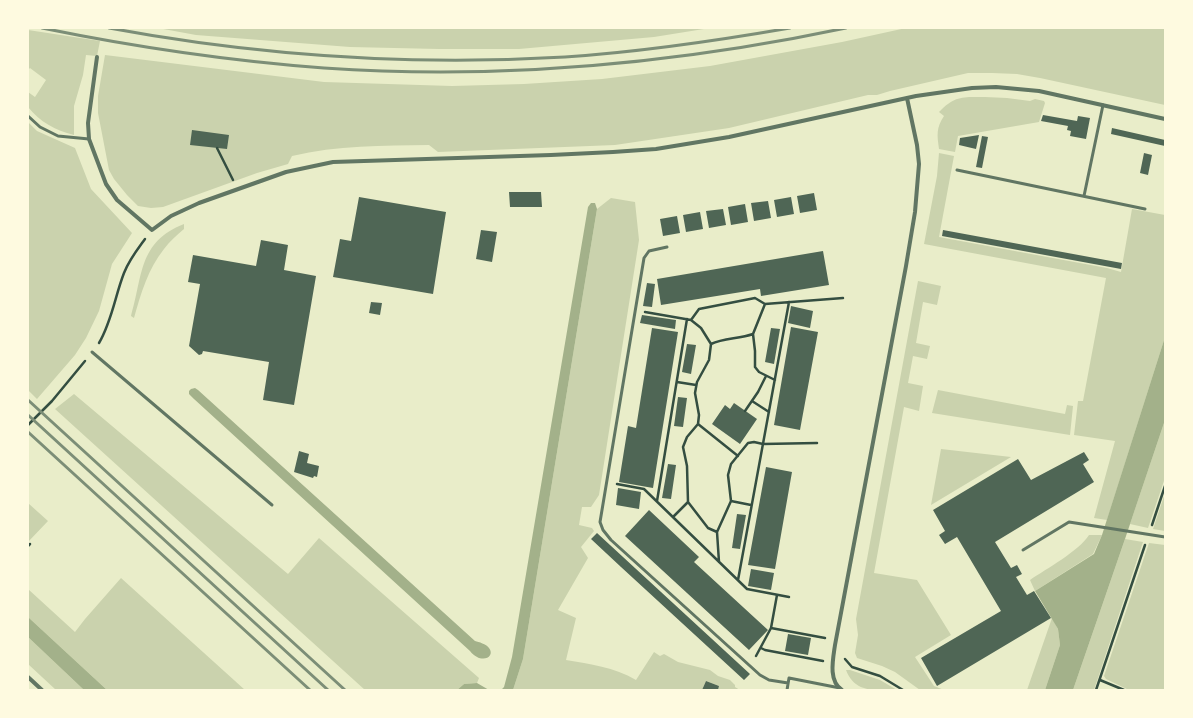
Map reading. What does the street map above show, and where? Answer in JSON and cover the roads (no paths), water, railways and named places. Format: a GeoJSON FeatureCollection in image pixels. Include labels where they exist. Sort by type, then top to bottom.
{"type":"FeatureCollection","features":[{"type":"Feature","properties":{"kind":"street"},"geometry":{"type":"LineString","coordinates":[[97,56],[88,123],[89,139],[106,184],[117,200],[152,230],[171,216],[199,203],[286,172],[333,162],[552,155],[656,149],[729,137],[839,112],[952,90],[996,88],[1039,92],[1165,119]]}},
{"type":"Feature","properties":{"kind":"street"},"geometry":{"type":"LineString","coordinates":[[841,689],[835,681],[832,671],[835,645],[915,212],[919,164],[917,145],[907,98]]}},
{"type":"Feature","properties":{"kind":"street"},"geometry":{"type":"LineString","coordinates":[[28,677],[42,690]]}},
{"type":"Feature","properties":{"kind":"lane"},"geometry":{"type":"LineString","coordinates":[[1084,196],[1103,105]]}},
{"type":"Feature","properties":{"kind":"lane"},"geometry":{"type":"LineString","coordinates":[[28,116],[40,127],[58,136],[89,139]]}},
{"type":"Feature","properties":{"kind":"lane"},"geometry":{"type":"LineString","coordinates":[[957,170],[1145,209]]}},
{"type":"Feature","properties":{"kind":"lane"},"geometry":{"type":"LineString","coordinates":[[667,247],[650,251],[644,258],[600,522],[603,530],[611,540],[760,675],[769,680],[788,683]]}},
{"type":"Feature","properties":{"kind":"lane"},"geometry":{"type":"LineString","coordinates":[[92,352],[272,505]]}},
{"type":"Feature","properties":{"kind":"lane"},"geometry":{"type":"LineString","coordinates":[[1023,550],[1070,522],[1100,528],[1165,537]]}},
{"type":"Feature","properties":{"kind":"lane"},"geometry":{"type":"LineString","coordinates":[[786,690],[789,678],[841,689]]}},
{"type":"Feature","properties":{"kind":"railway"},"geometry":{"type":"LineString","coordinates":[[42,28],[147,47],[289,65],[390,71],[455,72],[521,70],[652,60],[782,41],[846,28]]}},
{"type":"Feature","properties":{"kind":"railway"},"geometry":{"type":"LineString","coordinates":[[109,28],[222,46],[279,52],[393,59],[450,60],[565,57],[621,52],[706,42],[790,28]]}},
{"type":"Feature","properties":{"kind":"railway"},"geometry":{"type":"LineString","coordinates":[[28,400],[345,690]]}},
{"type":"Feature","properties":{"kind":"railway"},"geometry":{"type":"LineString","coordinates":[[28,415],[328,690]]}},
{"type":"Feature","properties":{"kind":"railway"},"geometry":{"type":"LineString","coordinates":[[28,432],[310,690]]}}]}
